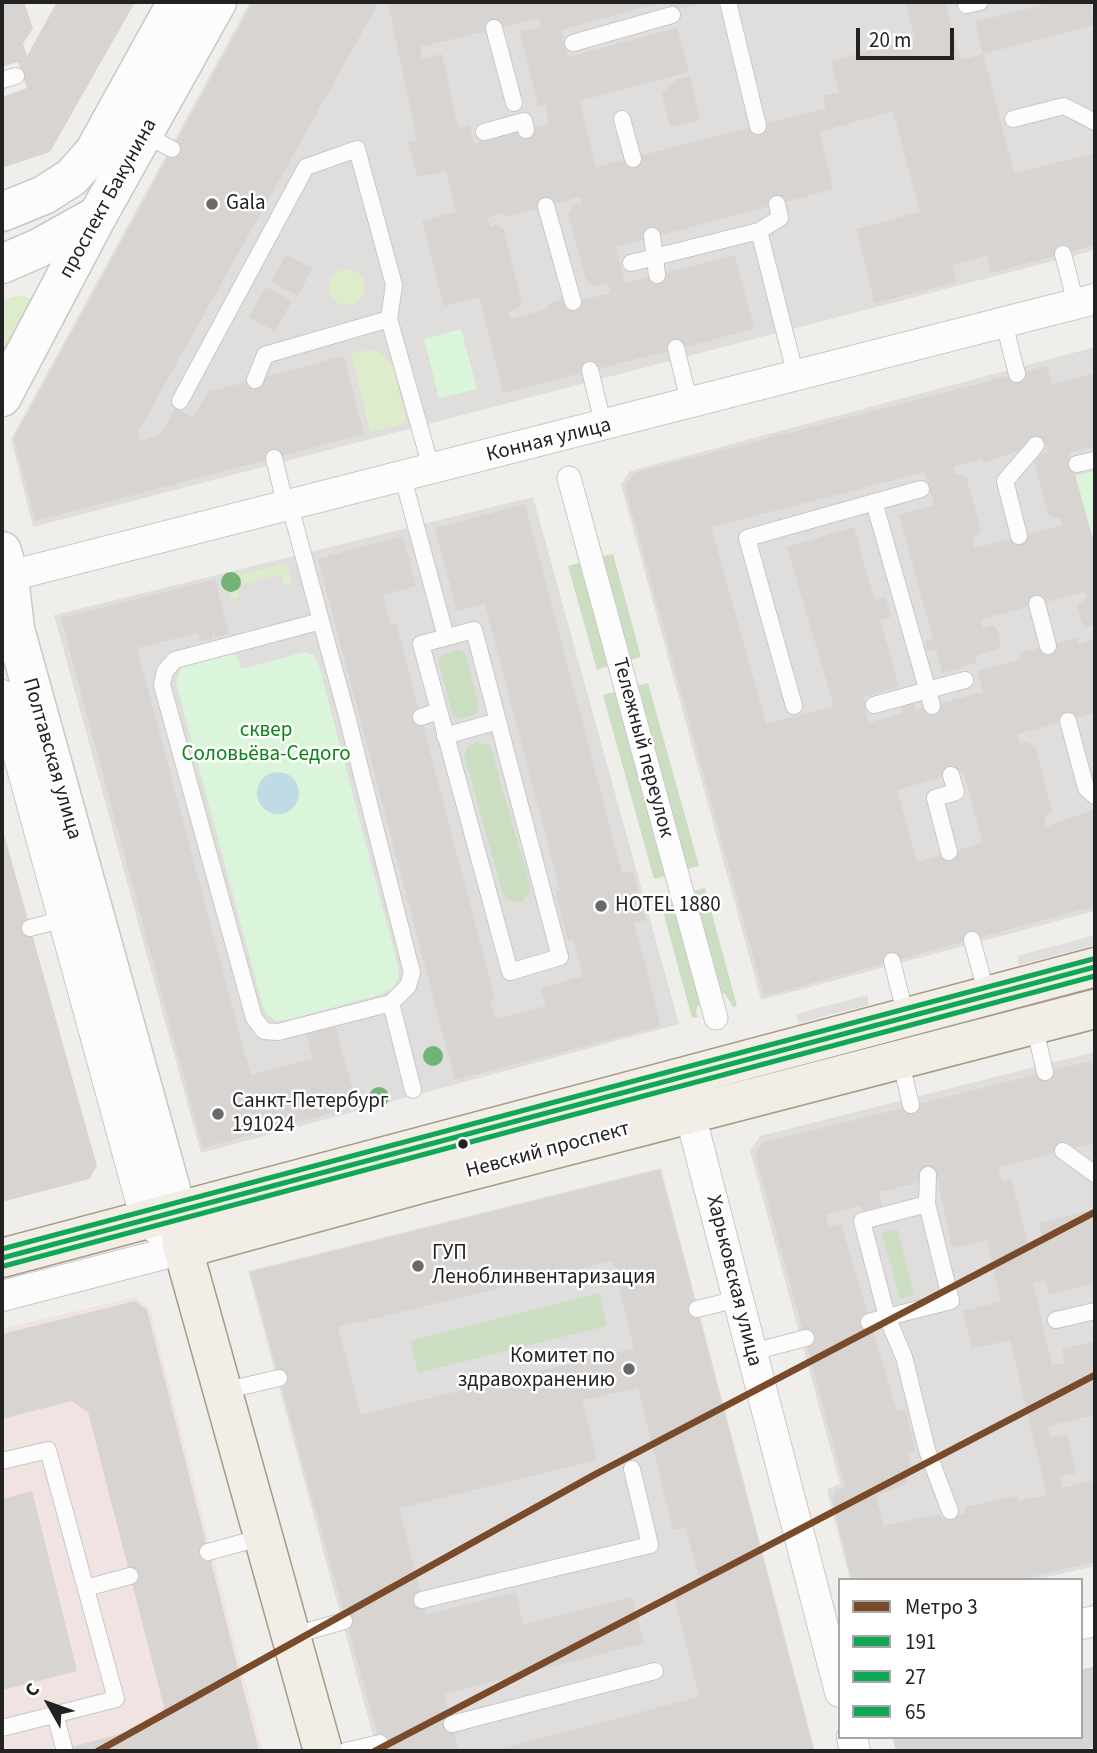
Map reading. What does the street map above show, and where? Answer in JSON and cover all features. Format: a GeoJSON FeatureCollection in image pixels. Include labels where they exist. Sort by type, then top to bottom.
{"type":"FeatureCollection","features":[{"type":"Feature","properties":{"kind":"main road","name":"Невский проспект"},"geometry":{"type":"LineString","coordinates":[[2,1258],[1095,967]]}},
{"type":"Feature","properties":{"kind":"main road","name":"Невский проспект"},"geometry":{"type":"LineString","coordinates":[[183,1249],[1095,1009]]}},
{"type":"Feature","properties":{"kind":"main road","name":"Полтавская улица"},"geometry":{"type":"LineString","coordinates":[[162,1215],[183,1249],[323,1751]]}},
{"type":"Feature","properties":{"kind":"street","name":"проспект Бакунина"},"geometry":{"type":"LineString","coordinates":[[143,134],[177,2]]}},
{"type":"Feature","properties":{"kind":"street","name":"проспект Бакунина"},"geometry":{"type":"LineString","coordinates":[[2,397],[98,215],[217,2]]}},
{"type":"Feature","properties":{"kind":"street","name":"проспект Бакунина"},"geometry":{"type":"LineString","coordinates":[[2,212],[44,195],[72,177],[94,152],[143,134]]}},
{"type":"Feature","properties":{"kind":"street"},"geometry":{"type":"LineString","coordinates":[[2,264],[39,248],[98,215]]}},
{"type":"Feature","properties":{"kind":"street","name":"Конная улица"},"geometry":{"type":"LineString","coordinates":[[4,569],[288,507],[1086,302]]}},
{"type":"Feature","properties":{"kind":"street","name":"Тележный переулок"},"geometry":{"type":"LineString","coordinates":[[569,478],[716,1018]]}},
{"type":"Feature","properties":{"kind":"street","name":"Полтавская улица"},"geometry":{"type":"LineString","coordinates":[[4,569],[78,915],[162,1215]]}},
{"type":"Feature","properties":{"kind":"street","name":"Полтавская улица"},"geometry":{"type":"LineString","coordinates":[[2,695],[78,915]]}},
{"type":"Feature","properties":{"kind":"street","name":"Харьковская улица"},"geometry":{"type":"LineString","coordinates":[[690,1114],[838,1680]]}},
{"type":"Feature","properties":{"kind":"street","name":"Невский проспект"},"geometry":{"type":"LineString","coordinates":[[2,1296],[183,1249]]}},
{"type":"Feature","properties":{"kind":"lane"},"geometry":{"type":"LineString","coordinates":[[728,2],[758,126]]}},
{"type":"Feature","properties":{"kind":"lane"},"geometry":{"type":"LineString","coordinates":[[573,43],[629,20],[672,15]]}},
{"type":"Feature","properties":{"kind":"lane"},"geometry":{"type":"LineString","coordinates":[[494,28],[514,103]]}},
{"type":"Feature","properties":{"kind":"lane"},"geometry":{"type":"LineString","coordinates":[[1013,118],[1064,106],[1095,122]]}},
{"type":"Feature","properties":{"kind":"lane"},"geometry":{"type":"LineString","coordinates":[[622,120],[633,159]]}},
{"type":"Feature","properties":{"kind":"lane"},"geometry":{"type":"LineString","coordinates":[[484,132],[524,121],[526,130]]}},
{"type":"Feature","properties":{"kind":"lane"},"geometry":{"type":"LineString","coordinates":[[180,401],[276,206],[306,167],[357,149],[394,285],[389,318],[432,471]]}},
{"type":"Feature","properties":{"kind":"lane"},"geometry":{"type":"LineString","coordinates":[[631,263],[759,231],[780,218],[777,204]]}},
{"type":"Feature","properties":{"kind":"lane"},"geometry":{"type":"LineString","coordinates":[[546,206],[573,302]]}},
{"type":"Feature","properties":{"kind":"lane"},"geometry":{"type":"LineString","coordinates":[[759,231],[796,377]]}},
{"type":"Feature","properties":{"kind":"lane"},"geometry":{"type":"LineString","coordinates":[[652,236],[657,275]]}},
{"type":"Feature","properties":{"kind":"lane"},"geometry":{"type":"LineString","coordinates":[[1063,254],[1086,302]]}},
{"type":"Feature","properties":{"kind":"lane"},"geometry":{"type":"LineString","coordinates":[[255,380],[265,355],[389,318]]}},
{"type":"Feature","properties":{"kind":"lane"},"geometry":{"type":"LineString","coordinates":[[1004,323],[1017,374]]}},
{"type":"Feature","properties":{"kind":"lane"},"geometry":{"type":"LineString","coordinates":[[676,348],[690,405]]}},
{"type":"Feature","properties":{"kind":"lane"},"geometry":{"type":"LineString","coordinates":[[590,370],[604,427]]}},
{"type":"Feature","properties":{"kind":"lane"},"geometry":{"type":"LineString","coordinates":[[1019,536],[1005,481],[1036,445]]}},
{"type":"Feature","properties":{"kind":"lane"},"geometry":{"type":"LineString","coordinates":[[274,458],[321,621],[358,735],[412,973],[408,986],[391,1003],[278,1032],[264,1031],[254,1018],[162,685],[165,671],[174,660],[321,621]]}},
{"type":"Feature","properties":{"kind":"lane"},"geometry":{"type":"LineString","coordinates":[[1077,464],[1095,460]]}},
{"type":"Feature","properties":{"kind":"lane"},"geometry":{"type":"LineString","coordinates":[[403,478],[446,637]]}},
{"type":"Feature","properties":{"kind":"lane"},"geometry":{"type":"LineString","coordinates":[[794,706],[747,538],[921,489]]}},
{"type":"Feature","properties":{"kind":"lane"},"geometry":{"type":"LineString","coordinates":[[874,502],[929,698]]}},
{"type":"Feature","properties":{"kind":"lane"},"geometry":{"type":"LineString","coordinates":[[1037,604],[1048,646]]}},
{"type":"Feature","properties":{"kind":"lane"},"geometry":{"type":"LineString","coordinates":[[474,630],[560,957],[510,972],[439,711],[421,644],[474,630]]}},
{"type":"Feature","properties":{"kind":"lane"},"geometry":{"type":"LineString","coordinates":[[874,705],[929,698],[965,680]]}},
{"type":"Feature","properties":{"kind":"lane"},"geometry":{"type":"LineString","coordinates":[[421,716],[439,711]]}},
{"type":"Feature","properties":{"kind":"lane"},"geometry":{"type":"LineString","coordinates":[[445,736],[498,721]]}},
{"type":"Feature","properties":{"kind":"lane"},"geometry":{"type":"LineString","coordinates":[[1068,721],[1086,788],[1095,796]]}},
{"type":"Feature","properties":{"kind":"lane"},"geometry":{"type":"LineString","coordinates":[[949,852],[935,798],[956,792],[951,775]]}},
{"type":"Feature","properties":{"kind":"lane"},"geometry":{"type":"LineString","coordinates":[[30,928],[78,915]]}},
{"type":"Feature","properties":{"kind":"lane"},"geometry":{"type":"LineString","coordinates":[[972,940],[987,995]]}},
{"type":"Feature","properties":{"kind":"lane"},"geometry":{"type":"LineString","coordinates":[[892,961],[906,1017]]}},
{"type":"Feature","properties":{"kind":"lane"},"geometry":{"type":"LineString","coordinates":[[391,1003],[413,1090]]}},
{"type":"Feature","properties":{"kind":"lane"},"geometry":{"type":"LineString","coordinates":[[1034,1025],[1045,1072]]}},
{"type":"Feature","properties":{"kind":"lane"},"geometry":{"type":"LineString","coordinates":[[900,1059],[911,1105]]}},
{"type":"Feature","properties":{"kind":"lane"},"geometry":{"type":"LineString","coordinates":[[1063,1151],[1095,1174]]}},
{"type":"Feature","properties":{"kind":"lane"},"geometry":{"type":"LineString","coordinates":[[869,1322],[951,1301],[927,1204],[928,1175]]}},
{"type":"Feature","properties":{"kind":"lane"},"geometry":{"type":"LineString","coordinates":[[927,1204],[862,1221],[887,1317],[904,1357],[927,1450],[947,1496],[950,1511]]}},
{"type":"Feature","properties":{"kind":"lane"},"geometry":{"type":"LineString","coordinates":[[697,1309],[738,1299]]}},
{"type":"Feature","properties":{"kind":"lane"},"geometry":{"type":"LineString","coordinates":[[1056,1320],[1095,1311]]}},
{"type":"Feature","properties":{"kind":"lane"},"geometry":{"type":"LineString","coordinates":[[752,1352],[806,1338]]}},
{"type":"Feature","properties":{"kind":"lane"},"geometry":{"type":"LineString","coordinates":[[222,1391],[279,1378]]}},
{"type":"Feature","properties":{"kind":"lane"},"geometry":{"type":"LineString","coordinates":[[2,1461],[48,1450],[116,1699],[2,1728]]}},
{"type":"Feature","properties":{"kind":"lane"},"geometry":{"type":"LineString","coordinates":[[422,1600],[650,1545],[632,1469]]}},
{"type":"Feature","properties":{"kind":"lane"},"geometry":{"type":"LineString","coordinates":[[208,1552],[263,1537]]}},
{"type":"Feature","properties":{"kind":"lane"},"geometry":{"type":"LineString","coordinates":[[86,1588],[130,1576]]}},
{"type":"Feature","properties":{"kind":"lane"},"geometry":{"type":"LineString","coordinates":[[291,1636],[344,1621]]}},
{"type":"Feature","properties":{"kind":"lane"},"geometry":{"type":"LineString","coordinates":[[452,1724],[655,1671]]}},
{"type":"Feature","properties":{"kind":"lane"},"geometry":{"type":"LineString","coordinates":[[55,1714],[64,1748]]}},
{"type":"Feature","properties":{"kind":"lane"},"geometry":{"type":"LineString","coordinates":[[346,1751],[380,1743]]}},
{"type":"Feature","properties":{"kind":"shaded area"},"geometry":{"type":"Polygon","coordinates":[[[250,2],[1095,2],[1095,250],[33,527],[11,439],[250,2]]]}},
{"type":"Feature","properties":{"kind":"shaded area"},"geometry":{"type":"Polygon","coordinates":[[[1095,347],[1095,911],[761,1000],[621,484],[630,471],[1095,347]]]}},
{"type":"Feature","properties":{"kind":"shaded area"},"geometry":{"type":"Polygon","coordinates":[[[533,497],[679,1024],[201,1153],[54,615],[533,497]]]}},
{"type":"Feature","properties":{"kind":"shaded area"},"geometry":{"type":"Polygon","coordinates":[[[1095,935],[1095,945],[1019,965],[1017,956],[1095,935]]]}},
{"type":"Feature","properties":{"kind":"shaded area"},"geometry":{"type":"Polygon","coordinates":[[[867,995],[869,1005],[799,1023],[796,1014],[867,995]]]}},
{"type":"Feature","properties":{"kind":"shaded area"},"geometry":{"type":"Polygon","coordinates":[[[1095,1052],[1095,1566],[1044,1578],[849,1578],[827,1489],[840,1484],[750,1151],[760,1136],[1095,1052]]]}},
{"type":"Feature","properties":{"kind":"shaded area"},"geometry":{"type":"Polygon","coordinates":[[[661,1168],[815,1751],[377,1751],[248,1271],[661,1168]]]}},
{"type":"Feature","properties":{"kind":"shaded area"},"geometry":{"type":"Polygon","coordinates":[[[135,1297],[150,1309],[263,1751],[2,1751],[2,1329],[135,1297]]]}},
{"type":"Feature","properties":{"kind":"green space"},"geometry":{"type":"Polygon","coordinates":[[[347,269],[360,274],[365,287],[360,300],[347,305],[334,300],[329,287],[334,274],[347,269]]]}},
{"type":"Feature","properties":{"kind":"green space"},"geometry":{"type":"Polygon","coordinates":[[[21,295],[29,298],[35,307],[2,369],[2,300],[21,295]]]}},
{"type":"Feature","properties":{"kind":"green space"},"geometry":{"type":"Polygon","coordinates":[[[461,329],[477,389],[439,398],[424,339],[461,329]]]}},
{"type":"Feature","properties":{"kind":"green space"},"geometry":{"type":"Polygon","coordinates":[[[368,350],[379,351],[393,366],[407,423],[370,432],[351,354],[368,350]]]}},
{"type":"Feature","properties":{"kind":"green space"},"geometry":{"type":"Polygon","coordinates":[[[1095,471],[1095,535],[1092,536],[1075,476],[1095,471]]]}},
{"type":"Feature","properties":{"kind":"green space"},"geometry":{"type":"Polygon","coordinates":[[[613,554],[641,657],[626,661],[598,557],[613,554]]]}},
{"type":"Feature","properties":{"kind":"green space"},"geometry":{"type":"Polygon","coordinates":[[[582,562],[611,665],[597,670],[568,566],[582,562]]]}},
{"type":"Feature","properties":{"kind":"green space"},"geometry":{"type":"Polygon","coordinates":[[[287,563],[292,584],[284,585],[281,574],[237,585],[239,597],[231,599],[226,579],[287,563]]]}},
{"type":"Feature","properties":{"kind":"green space"},"geometry":{"type":"Polygon","coordinates":[[[457,650],[465,653],[479,707],[477,714],[460,719],[453,715],[438,661],[442,655],[457,650]]]}},
{"type":"Feature","properties":{"kind":"green space","name":"сквер Соловьёва-Седого"},"geometry":{"type":"Polygon","coordinates":[[[230,652],[237,657],[241,669],[305,652],[313,655],[318,662],[398,966],[399,977],[393,988],[382,994],[276,1021],[267,1014],[262,1003],[176,683],[181,668],[230,652]]]}},
{"type":"Feature","properties":{"kind":"green space"},"geometry":{"type":"Polygon","coordinates":[[[648,683],[699,866],[684,870],[633,687],[648,683]]]}},
{"type":"Feature","properties":{"kind":"green space"},"geometry":{"type":"Polygon","coordinates":[[[618,691],[669,875],[654,879],[603,695],[618,691]]]}},
{"type":"Feature","properties":{"kind":"green space"},"geometry":{"type":"Polygon","coordinates":[[[476,742],[490,745],[530,885],[529,894],[521,902],[510,901],[503,894],[464,754],[468,746],[476,742]]]}},
{"type":"Feature","properties":{"kind":"green space"},"geometry":{"type":"Polygon","coordinates":[[[705,888],[737,1006],[733,1007],[725,994],[718,991],[690,892],[705,888]]]}},
{"type":"Feature","properties":{"kind":"green space"},"geometry":{"type":"Polygon","coordinates":[[[675,896],[703,997],[696,1010],[698,1017],[692,1018],[660,900],[675,896]]]}},
{"type":"Feature","properties":{"kind":"green space"},"geometry":{"type":"Polygon","coordinates":[[[897,1229],[914,1295],[900,1299],[882,1233],[897,1229]]]}},
{"type":"Feature","properties":{"kind":"green space"},"geometry":{"type":"Polygon","coordinates":[[[599,1293],[607,1326],[418,1373],[410,1341],[599,1293]]]}},
{"type":"Feature","properties":{"kind":"water"},"geometry":{"type":"Polygon","coordinates":[[[278,772],[293,778],[299,793],[293,808],[278,814],[263,808],[257,793],[263,778],[278,772]]]}},
{"type":"Feature","properties":{"kind":"building"},"geometry":{"type":"Polygon","coordinates":[[[2,2],[24,2],[33,28],[23,44],[27,56],[57,2],[135,2],[50,152],[2,168],[2,97],[27,88],[18,62],[2,67],[2,2]]]}},
{"type":"Feature","properties":{"kind":"building"},"geometry":{"type":"Polygon","coordinates":[[[253,2],[379,2],[138,432],[140,441],[161,434],[175,408],[193,418],[208,392],[344,356],[364,434],[35,521],[14,438],[253,2]]]}},
{"type":"Feature","properties":{"kind":"building"},"geometry":{"type":"Polygon","coordinates":[[[388,2],[663,2],[561,30],[568,57],[677,28],[689,72],[579,101],[596,167],[826,108],[823,96],[839,92],[831,61],[915,39],[905,2],[945,2],[961,60],[983,54],[1014,173],[1095,153],[1095,245],[991,273],[987,255],[952,265],[957,282],[875,303],[856,229],[920,212],[893,111],[819,132],[833,189],[616,247],[625,283],[735,255],[754,329],[503,393],[479,297],[444,306],[422,221],[456,212],[446,171],[417,177],[408,142],[417,140],[388,2]],[[539,18],[420,47],[422,59],[442,54],[458,128],[470,125],[474,144],[549,124],[545,104],[538,106],[520,32],[541,27],[539,18]],[[580,197],[506,217],[502,213],[487,218],[490,227],[496,224],[504,230],[522,303],[509,312],[511,319],[548,309],[547,304],[563,299],[565,304],[611,293],[608,283],[596,286],[587,282],[568,215],[573,206],[582,204],[580,197]]]}},
{"type":"Feature","properties":{"kind":"building"},"geometry":{"type":"Polygon","coordinates":[[[669,2],[700,2],[700,3],[671,11],[669,2]]]}},
{"type":"Feature","properties":{"kind":"building"},"geometry":{"type":"Polygon","coordinates":[[[1054,2],[1091,2],[1095,25],[983,54],[975,22],[1054,2]]]}},
{"type":"Feature","properties":{"kind":"building"},"geometry":{"type":"Polygon","coordinates":[[[690,76],[700,120],[670,127],[662,93],[678,79],[690,76]]]}},
{"type":"Feature","properties":{"kind":"building"},"geometry":{"type":"Polygon","coordinates":[[[286,255],[312,268],[298,296],[271,282],[286,255]]]}},
{"type":"Feature","properties":{"kind":"building"},"geometry":{"type":"Polygon","coordinates":[[[266,287],[292,301],[275,331],[249,317],[266,287]]]}},
{"type":"Feature","properties":{"kind":"building"},"geometry":{"type":"Polygon","coordinates":[[[1047,366],[1052,385],[1095,373],[1095,446],[1069,453],[1092,536],[1095,535],[1095,624],[1087,627],[1082,623],[1077,605],[1087,598],[1085,592],[981,619],[983,628],[991,625],[997,628],[1001,644],[998,649],[975,656],[977,663],[942,673],[936,649],[927,651],[925,641],[933,639],[899,515],[934,505],[925,472],[711,527],[766,724],[834,706],[787,547],[854,527],[874,600],[885,597],[889,608],[891,617],[880,620],[899,686],[864,697],[868,723],[903,713],[901,704],[913,701],[916,710],[983,692],[977,671],[1021,659],[1020,653],[1077,638],[1078,644],[1095,639],[1095,713],[1017,734],[1020,744],[1027,742],[1036,748],[1052,811],[1044,817],[1046,827],[1095,809],[1095,906],[764,996],[625,486],[634,473],[1047,366]],[[1045,442],[983,463],[982,459],[953,467],[956,475],[961,474],[967,479],[981,532],[972,539],[975,548],[1062,525],[1060,517],[1054,519],[1048,513],[1034,462],[1040,455],[1048,453],[1045,442]],[[963,771],[897,790],[917,862],[983,843],[963,771]]]}},
{"type":"Feature","properties":{"kind":"building"},"geometry":{"type":"Polygon","coordinates":[[[525,504],[622,873],[633,871],[646,920],[634,923],[661,1026],[455,1080],[318,559],[403,536],[416,586],[383,595],[390,624],[396,623],[495,999],[490,1001],[495,1019],[546,1006],[541,988],[583,976],[573,939],[568,941],[555,891],[560,890],[485,604],[457,611],[435,528],[525,504]]]}},
{"type":"Feature","properties":{"kind":"building"},"geometry":{"type":"Polygon","coordinates":[[[215,579],[229,634],[215,637],[213,628],[213,638],[200,641],[198,633],[137,648],[241,1040],[251,1075],[313,1058],[306,1033],[335,1026],[357,1106],[203,1148],[61,618],[215,579]]]}},
{"type":"Feature","properties":{"kind":"building"},"geometry":{"type":"Polygon","coordinates":[[[2,827],[97,1166],[89,1179],[2,1202],[2,827]]]}},
{"type":"Feature","properties":{"kind":"building"},"geometry":{"type":"Polygon","coordinates":[[[1095,1060],[1095,1143],[998,1167],[1002,1181],[1011,1179],[1028,1244],[1043,1241],[1039,1223],[1095,1209],[1095,1283],[1049,1294],[1046,1280],[1033,1283],[1052,1366],[1065,1363],[1062,1349],[1095,1341],[1095,1415],[1047,1426],[1051,1438],[1067,1434],[1076,1473],[1060,1476],[1062,1488],[1095,1480],[1095,1562],[1025,1578],[852,1578],[832,1498],[836,1490],[845,1487],[755,1154],[762,1143],[1095,1060]],[[936,1173],[921,1177],[922,1182],[879,1192],[882,1206],[865,1211],[859,1206],[826,1214],[829,1227],[841,1224],[897,1412],[906,1410],[915,1451],[908,1453],[912,1470],[905,1484],[876,1496],[884,1526],[939,1514],[943,1518],[966,1513],[965,1507],[1017,1496],[1019,1501],[1047,1495],[1010,1340],[972,1349],[963,1311],[1001,1302],[987,1240],[952,1248],[936,1173]]]}},
{"type":"Feature","properties":{"kind":"building"},"geometry":{"type":"Polygon","coordinates":[[[660,1170],[814,1751],[492,1751],[699,1697],[673,1593],[701,1586],[686,1527],[673,1530],[638,1388],[582,1400],[597,1460],[399,1508],[426,1615],[516,1592],[523,1625],[632,1597],[644,1643],[444,1694],[459,1751],[382,1751],[250,1272],[660,1170]],[[612,1261],[338,1327],[361,1415],[634,1348],[612,1261]]]}},
{"type":"Feature","properties":{"kind":"building"},"geometry":{"type":"Polygon","coordinates":[[[135,1301],[147,1310],[259,1751],[56,1751],[154,1725],[164,1707],[88,1412],[72,1401],[2,1419],[2,1334],[135,1301]]]}},
{"type":"Feature","properties":{"kind":"building"},"geometry":{"type":"Polygon","coordinates":[[[32,1491],[77,1671],[2,1690],[2,1499],[32,1491]]]}},
{"type":"Feature","properties":{"kind":"building"},"geometry":{"type":"Polygon","coordinates":[[[1095,1666],[1095,1747],[1079,1751],[896,1751],[893,1739],[1083,1739],[1083,1669],[1095,1666]]]}},
{"type":"Feature","properties":{"kind":"metro line","name":"3"},"geometry":{"type":"LineString","coordinates":[[98,1751],[594,1475],[1095,1212]]}},
{"type":"Feature","properties":{"kind":"metro line","name":"3"},"geometry":{"type":"LineString","coordinates":[[375,1751],[1095,1375]]}},
{"type":"Feature","properties":{"kind":"transit line","name":"65"},"geometry":{"type":"LineString","coordinates":[[2,1249],[1093,959]]}},
{"type":"Feature","properties":{"kind":"transit line","name":"191"},"geometry":{"type":"LineString","coordinates":[[2,1258],[1095,967]]}},
{"type":"Feature","properties":{"kind":"transit line","name":"27"},"geometry":{"type":"LineString","coordinates":[[4,1266],[1095,976]]}},
{"type":"Feature","properties":{"kind":"place","name":"Gala"},"geometry":{"type":"Point","coordinates":[212,204]}},
{"type":"Feature","properties":{"kind":"place","name":"HOTEL 1880"},"geometry":{"type":"Point","coordinates":[601,906]}},
{"type":"Feature","properties":{"kind":"place","name":"Санкт-Петербург 191024"},"geometry":{"type":"Point","coordinates":[218,1114]}},
{"type":"Feature","properties":{"kind":"place","name":"ГУП Леноблинвентаризация"},"geometry":{"type":"Point","coordinates":[418,1266]}},
{"type":"Feature","properties":{"kind":"place","name":"Комитет по здравохранению"},"geometry":{"type":"Point","coordinates":[629,1369]}}]}
